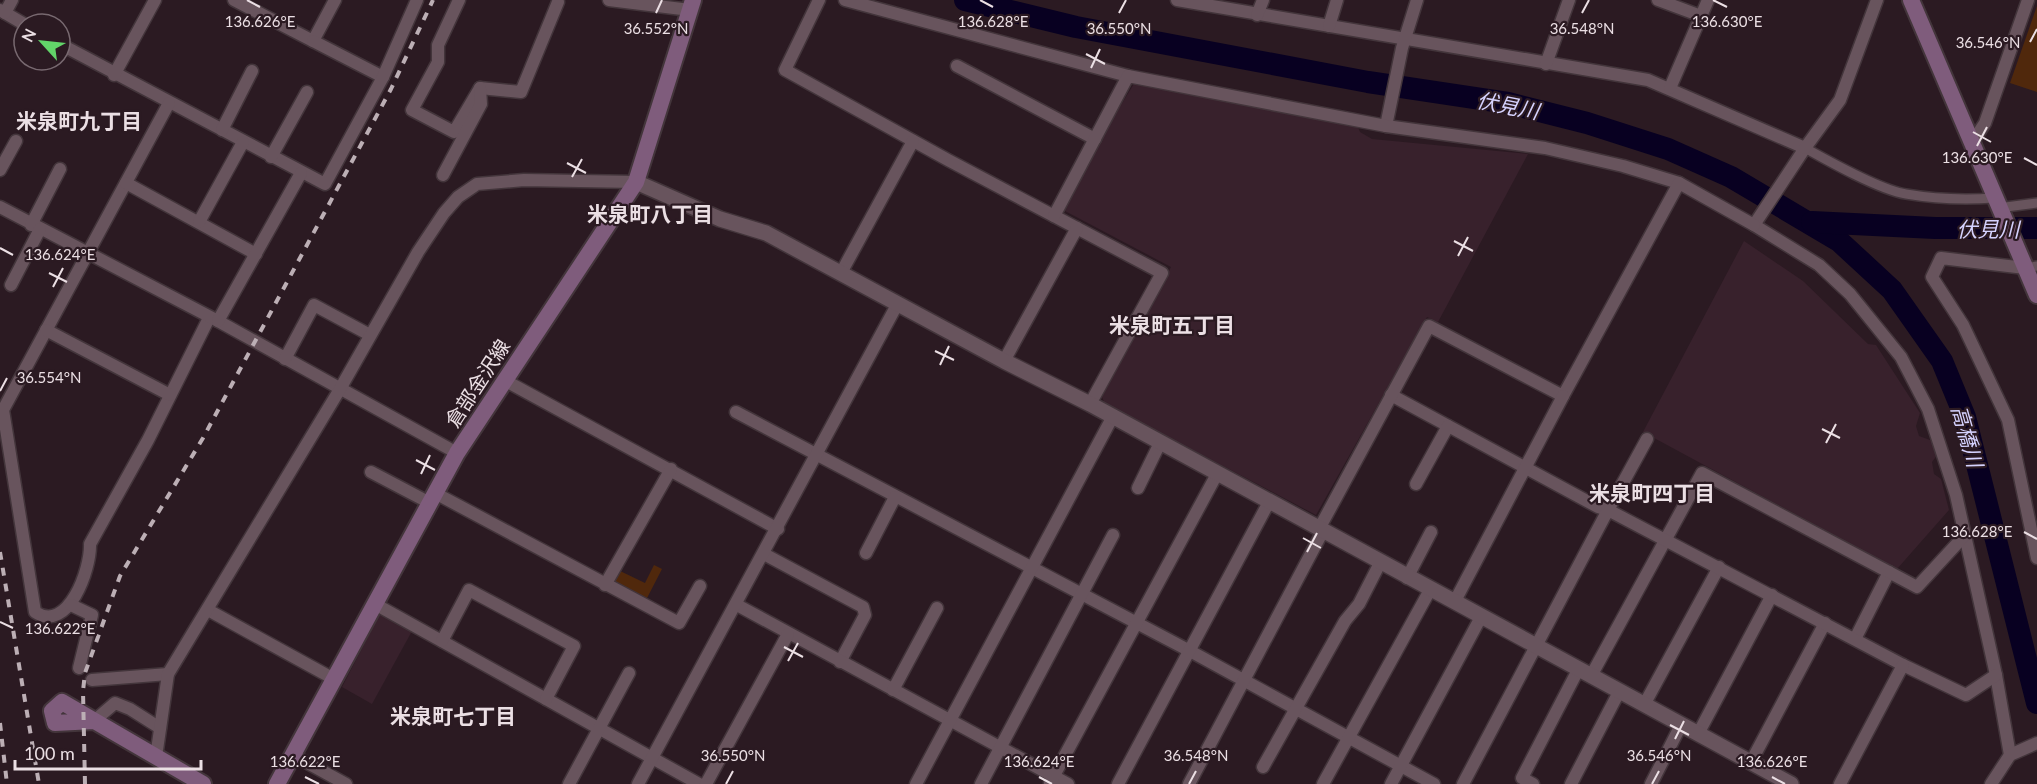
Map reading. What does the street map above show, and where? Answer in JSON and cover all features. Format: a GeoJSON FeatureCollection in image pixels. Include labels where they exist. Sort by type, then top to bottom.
{"type":"FeatureCollection","features":[{"type":"Feature","properties":{"kind":"main road"},"geometry":{"type":"LineString","coordinates":[[1911,0],[1996,203],[2031,267],[2037,296]]}},
{"type":"Feature","properties":{"kind":"main road","name":"倉部金沢線"},"geometry":{"type":"LineString","coordinates":[[277,784],[457,453],[636,182],[692,5]]}},
{"type":"Feature","properties":{"kind":"main road"},"geometry":{"type":"LineString","coordinates":[[94,722],[203,784]]}},
{"type":"Feature","properties":{"kind":"street"},"geometry":{"type":"LineString","coordinates":[[2,12],[12,0]]}},
{"type":"Feature","properties":{"kind":"street"},"geometry":{"type":"LineString","coordinates":[[114,75],[154,0]]}},
{"type":"Feature","properties":{"kind":"street"},"geometry":{"type":"LineString","coordinates":[[234,0],[383,77]]}},
{"type":"Feature","properties":{"kind":"street"},"geometry":{"type":"LineString","coordinates":[[313,41],[335,0]]}},
{"type":"Feature","properties":{"kind":"street"},"geometry":{"type":"LineString","coordinates":[[72,51],[325,184],[383,77],[417,0]]}},
{"type":"Feature","properties":{"kind":"street"},"geometry":{"type":"LineString","coordinates":[[459,0],[438,45],[438,62],[412,110],[454,132],[480,88]]}},
{"type":"Feature","properties":{"kind":"street"},"geometry":{"type":"LineString","coordinates":[[609,0],[692,5]]}},
{"type":"Feature","properties":{"kind":"street"},"geometry":{"type":"LineString","coordinates":[[819,0],[784,70],[1162,273],[1090,404]]}},
{"type":"Feature","properties":{"kind":"street"},"geometry":{"type":"LineString","coordinates":[[845,0],[1128,76],[1545,148],[1623,166],[1679,183],[1757,222],[1819,265],[1850,294],[1901,357],[1928,409],[1956,495],[1996,675],[2010,756]]}},
{"type":"Feature","properties":{"kind":"street"},"geometry":{"type":"LineString","coordinates":[[1182,0],[1329,26],[1403,43],[1648,80],[1904,194],[1996,203],[2037,203]]}},
{"type":"Feature","properties":{"kind":"street"},"geometry":{"type":"LineString","coordinates":[[1257,15],[1263,0]]}},
{"type":"Feature","properties":{"kind":"street"},"geometry":{"type":"LineString","coordinates":[[1329,26],[1337,0]]}},
{"type":"Feature","properties":{"kind":"street"},"geometry":{"type":"LineString","coordinates":[[1387,122],[1403,43],[1417,0]]}},
{"type":"Feature","properties":{"kind":"street"},"geometry":{"type":"LineString","coordinates":[[1546,64],[1569,0]]}},
{"type":"Feature","properties":{"kind":"street"},"geometry":{"type":"LineString","coordinates":[[1658,0],[1701,16]]}},
{"type":"Feature","properties":{"kind":"street"},"geometry":{"type":"LineString","coordinates":[[1670,88],[1708,0]]}},
{"type":"Feature","properties":{"kind":"street"},"geometry":{"type":"LineString","coordinates":[[1757,222],[1840,100],[1877,0]]}},
{"type":"Feature","properties":{"kind":"street"},"geometry":{"type":"LineString","coordinates":[[1971,144],[1985,123],[2028,0]]}},
{"type":"Feature","properties":{"kind":"street"},"geometry":{"type":"LineString","coordinates":[[480,88],[521,92],[560,1]]}},
{"type":"Feature","properties":{"kind":"street"},"geometry":{"type":"LineString","coordinates":[[957,66],[1095,139]]}},
{"type":"Feature","properties":{"kind":"street"},"geometry":{"type":"LineString","coordinates":[[222,130],[252,71]]}},
{"type":"Feature","properties":{"kind":"street"},"geometry":{"type":"LineString","coordinates":[[1054,216],[1128,76]]}},
{"type":"Feature","properties":{"kind":"street"},"geometry":{"type":"LineString","coordinates":[[443,175],[481,104],[480,88]]}},
{"type":"Feature","properties":{"kind":"street"},"geometry":{"type":"LineString","coordinates":[[271,157],[307,92]]}},
{"type":"Feature","properties":{"kind":"street"},"geometry":{"type":"LineString","coordinates":[[169,103],[89,254],[1,405],[35,612],[43,617],[53,617],[71,605],[91,555],[90,544],[170,395],[256,254],[301,173]]}},
{"type":"Feature","properties":{"kind":"street"},"geometry":{"type":"LineString","coordinates":[[0,170],[16,141]]}},
{"type":"Feature","properties":{"kind":"street"},"geometry":{"type":"LineString","coordinates":[[841,273],[914,141]]}},
{"type":"Feature","properties":{"kind":"street"},"geometry":{"type":"LineString","coordinates":[[199,222],[243,142]]}},
{"type":"Feature","properties":{"kind":"street"},"geometry":{"type":"LineString","coordinates":[[11,285],[60,169]]}},
{"type":"Feature","properties":{"kind":"street"},"geometry":{"type":"LineString","coordinates":[[156,757],[168,674],[340,389],[431,231],[444,213],[468,189],[477,184],[524,180],[636,182],[720,219],[766,233],[1004,361],[1090,404],[1407,578],[1455,601],[1535,647],[1751,762],[1773,780],[1791,784]]}},
{"type":"Feature","properties":{"kind":"street"},"geometry":{"type":"LineString","coordinates":[[126,183],[256,254]]}},
{"type":"Feature","properties":{"kind":"street"},"geometry":{"type":"LineString","coordinates":[[1455,601],[1679,183]]}},
{"type":"Feature","properties":{"kind":"street"},"geometry":{"type":"LineString","coordinates":[[0,207],[214,320],[457,453]]}},
{"type":"Feature","properties":{"kind":"street"},"geometry":{"type":"LineString","coordinates":[[1004,361],[1077,228]]}},
{"type":"Feature","properties":{"kind":"street"},"geometry":{"type":"LineString","coordinates":[[2031,267],[1941,258],[1932,277],[1963,325],[2008,420],[2037,558]]}},
{"type":"Feature","properties":{"kind":"street"},"geometry":{"type":"LineString","coordinates":[[638,784],[737,605],[898,303]]}},
{"type":"Feature","properties":{"kind":"street"},"geometry":{"type":"LineString","coordinates":[[285,359],[314,305],[370,335]]}},
{"type":"Feature","properties":{"kind":"street"},"geometry":{"type":"LineString","coordinates":[[1189,784],[1429,326],[1563,396]]}},
{"type":"Feature","properties":{"kind":"street"},"geometry":{"type":"LineString","coordinates":[[46,330],[170,395]]}},
{"type":"Feature","properties":{"kind":"street"},"geometry":{"type":"LineString","coordinates":[[504,380],[778,529]]}},
{"type":"Feature","properties":{"kind":"street"},"geometry":{"type":"LineString","coordinates":[[1391,396],[1903,665],[1966,695],[1996,675]]}},
{"type":"Feature","properties":{"kind":"street"},"geometry":{"type":"LineString","coordinates":[[736,412],[1190,651],[1434,784]]}},
{"type":"Feature","properties":{"kind":"street"},"geometry":{"type":"LineString","coordinates":[[916,784],[1112,418]]}},
{"type":"Feature","properties":{"kind":"street"},"geometry":{"type":"LineString","coordinates":[[1416,484],[1448,426]]}},
{"type":"Feature","properties":{"kind":"street"},"geometry":{"type":"LineString","coordinates":[[1463,784],[1647,439]]}},
{"type":"Feature","properties":{"kind":"street"},"geometry":{"type":"LineString","coordinates":[[1138,488],[1160,443]]}},
{"type":"Feature","properties":{"kind":"street"},"geometry":{"type":"LineString","coordinates":[[605,585],[670,470]]}},
{"type":"Feature","properties":{"kind":"street"},"geometry":{"type":"LineString","coordinates":[[371,472],[433,498],[679,623],[700,586]]}},
{"type":"Feature","properties":{"kind":"street"},"geometry":{"type":"LineString","coordinates":[[1533,784],[1522,778],[1702,473],[1917,586],[1965,536]]}},
{"type":"Feature","properties":{"kind":"street"},"geometry":{"type":"LineString","coordinates":[[1052,780],[1217,474]]}},
{"type":"Feature","properties":{"kind":"street"},"geometry":{"type":"LineString","coordinates":[[866,554],[895,496]]}},
{"type":"Feature","properties":{"kind":"street"},"geometry":{"type":"LineString","coordinates":[[1118,784],[1269,502]]}},
{"type":"Feature","properties":{"kind":"street"},"geometry":{"type":"LineString","coordinates":[[1407,578],[1431,532]]}},
{"type":"Feature","properties":{"kind":"street"},"geometry":{"type":"LineString","coordinates":[[981,784],[1113,535]]}},
{"type":"Feature","properties":{"kind":"street"},"geometry":{"type":"LineString","coordinates":[[764,554],[863,607],[865,615],[840,662]]}},
{"type":"Feature","properties":{"kind":"street"},"geometry":{"type":"LineString","coordinates":[[1263,767],[1380,563]]}},
{"type":"Feature","properties":{"kind":"street"},"geometry":{"type":"LineString","coordinates":[[1644,705],[1719,567]]}},
{"type":"Feature","properties":{"kind":"street"},"geometry":{"type":"LineString","coordinates":[[1855,639],[1889,572]]}},
{"type":"Feature","properties":{"kind":"street"},"geometry":{"type":"LineString","coordinates":[[442,641],[469,590],[574,646],[546,699]]}},
{"type":"Feature","properties":{"kind":"street"},"geometry":{"type":"LineString","coordinates":[[1323,784],[1430,590]]}},
{"type":"Feature","properties":{"kind":"street"},"geometry":{"type":"LineString","coordinates":[[1698,734],[1772,595]]}},
{"type":"Feature","properties":{"kind":"street"},"geometry":{"type":"LineString","coordinates":[[375,604],[699,784]]}},
{"type":"Feature","properties":{"kind":"street"},"geometry":{"type":"LineString","coordinates":[[71,605],[92,615],[79,668]]}},
{"type":"Feature","properties":{"kind":"street"},"geometry":{"type":"LineString","coordinates":[[737,605],[950,719],[1052,780],[1068,784]]}},
{"type":"Feature","properties":{"kind":"street"},"geometry":{"type":"LineString","coordinates":[[893,690],[937,608]]}},
{"type":"Feature","properties":{"kind":"street"},"geometry":{"type":"LineString","coordinates":[[208,610],[334,679]]}},
{"type":"Feature","properties":{"kind":"street"},"geometry":{"type":"LineString","coordinates":[[1391,784],[1481,616]]}},
{"type":"Feature","properties":{"kind":"street"},"geometry":{"type":"LineString","coordinates":[[1751,762],[1825,623]]}},
{"type":"Feature","properties":{"kind":"street"},"geometry":{"type":"LineString","coordinates":[[706,784],[788,634]]}},
{"type":"Feature","properties":{"kind":"street"},"geometry":{"type":"LineString","coordinates":[[1840,784],[1903,665]]}},
{"type":"Feature","properties":{"kind":"street"},"geometry":{"type":"LineString","coordinates":[[569,784],[629,673]]}},
{"type":"Feature","properties":{"kind":"street"},"geometry":{"type":"LineString","coordinates":[[92,680],[168,674]]}},
{"type":"Feature","properties":{"kind":"street"},"geometry":{"type":"LineString","coordinates":[[1571,784],[1619,692]]}},
{"type":"Feature","properties":{"kind":"street"},"geometry":{"type":"LineString","coordinates":[[94,722],[115,703],[140,714],[160,728]]}},
{"type":"Feature","properties":{"kind":"street"},"geometry":{"type":"LineString","coordinates":[[1651,784],[1681,725]]}},
{"type":"Feature","properties":{"kind":"street"},"geometry":{"type":"LineString","coordinates":[[1991,784],[2010,756],[2037,743]]}},
{"type":"Feature","properties":{"kind":"street"},"geometry":{"type":"LineString","coordinates":[[293,755],[346,784]]}},
{"type":"Feature","properties":{"kind":"shaded area"},"geometry":{"type":"Polygon","coordinates":[[[2037,6],[2037,92],[2010,83],[2037,6]]]}},
{"type":"Feature","properties":{"kind":"shaded area"},"geometry":{"type":"Polygon","coordinates":[[[1135,82],[1357,125],[1360,132],[1372,139],[1528,154],[1438,322],[1427,317],[1316,515],[1105,404],[1102,397],[1171,267],[1065,211],[1107,128],[1135,82]]]}},
{"type":"Feature","properties":{"kind":"shaded area"},"geometry":{"type":"Polygon","coordinates":[[[1744,241],[1803,281],[1868,344],[1876,345],[1920,413],[1916,426],[1919,436],[1930,440],[1938,454],[1932,462],[1934,474],[1941,479],[1949,510],[1897,569],[1643,432],[1744,241]]]}},
{"type":"Feature","properties":{"kind":"shaded area"},"geometry":{"type":"Polygon","coordinates":[[[654,565],[662,569],[646,600],[615,584],[613,578],[618,570],[645,583],[654,565]]]}},
{"type":"Feature","properties":{"kind":"shaded area"},"geometry":{"type":"Polygon","coordinates":[[[380,614],[412,631],[372,704],[342,687],[380,614]]]}},
{"type":"Feature","properties":{"kind":"waterway","name":"伏見川"},"geometry":{"type":"LineString","coordinates":[[965,0],[1076,27],[1368,82],[1508,103],[1587,123],[1668,149],[1731,177],[1839,241],[1892,290],[1942,361],[1965,417],[2037,703]]}},
{"type":"Feature","properties":{"kind":"waterway","name":"伏見川"},"geometry":{"type":"LineString","coordinates":[[1812,222],[1935,228],[2037,228]]}},
{"type":"Feature","properties":{"kind":"railway"},"geometry":{"type":"LineString","coordinates":[[85,784],[83,691],[85,673],[120,576],[203,438],[391,89],[433,0]]}},
{"type":"Feature","properties":{"kind":"railway"},"geometry":{"type":"LineString","coordinates":[[0,552],[39,784]]}},
{"type":"Feature","properties":{"kind":"railway"},"geometry":{"type":"LineString","coordinates":[[0,723],[7,784]]}},
{"type":"Feature","properties":{"kind":"district","name":"米泉町九丁目"},"geometry":{"type":"Point","coordinates":[79,120]}},
{"type":"Feature","properties":{"kind":"district","name":"米泉町八丁目"},"geometry":{"type":"Point","coordinates":[650,213]}},
{"type":"Feature","properties":{"kind":"district","name":"米泉町五丁目"},"geometry":{"type":"Point","coordinates":[1172,324]}},
{"type":"Feature","properties":{"kind":"district","name":"米泉町四丁目"},"geometry":{"type":"Point","coordinates":[1652,492]}},
{"type":"Feature","properties":{"kind":"district","name":"米泉町七丁目"},"geometry":{"type":"Point","coordinates":[453,715]}},
{"type":"Feature","properties":{"kind":"water label","name":"高橋川"},"geometry":{"type":"Point","coordinates":[1968,436]}}]}
